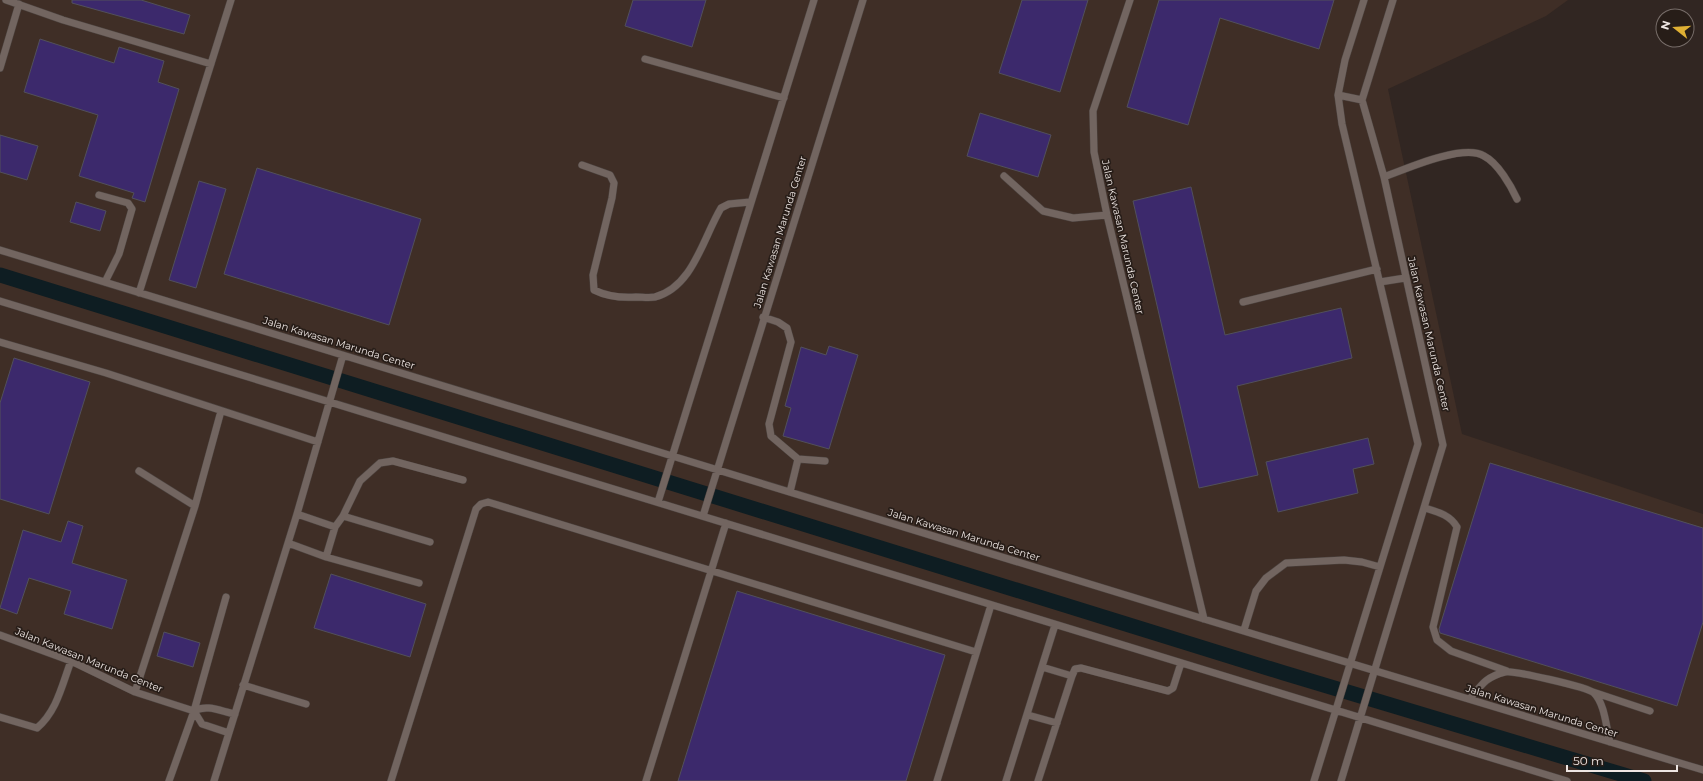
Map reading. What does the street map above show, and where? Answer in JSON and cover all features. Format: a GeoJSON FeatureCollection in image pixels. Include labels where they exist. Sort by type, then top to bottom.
{"type":"FeatureCollection","features":[{"type":"Feature","properties":{"kind":"lane"},"geometry":{"type":"LineString","coordinates":[[6,0],[63,20],[211,64]]}},
{"type":"Feature","properties":{"kind":"lane"},"geometry":{"type":"LineString","coordinates":[[139,293],[231,0]]}},
{"type":"Feature","properties":{"kind":"lane"},"geometry":{"type":"LineString","coordinates":[[658,500],[814,0]]}},
{"type":"Feature","properties":{"kind":"lane","name":"Jalan Kawasan Marunda Center"},"geometry":{"type":"LineString","coordinates":[[703,514],[763,317],[863,0]]}},
{"type":"Feature","properties":{"kind":"lane","name":"Jalan Kawasan Marunda Center"},"geometry":{"type":"LineString","coordinates":[[1130,0],[1093,111],[1094,152],[1107,215],[1204,620]]}},
{"type":"Feature","properties":{"kind":"lane"},"geometry":{"type":"LineString","coordinates":[[1314,781],[1418,444],[1342,124],[1338,95],[1345,60],[1364,0]]}},
{"type":"Feature","properties":{"kind":"lane"},"geometry":{"type":"LineString","coordinates":[[1338,95],[1362,100],[1393,0]]}},
{"type":"Feature","properties":{"kind":"lane"},"geometry":{"type":"LineString","coordinates":[[0,68],[19,4]]}},
{"type":"Feature","properties":{"kind":"lane"},"geometry":{"type":"LineString","coordinates":[[645,59],[784,98]]}},
{"type":"Feature","properties":{"kind":"lane","name":"Jalan Kawasan Marunda Center"},"geometry":{"type":"LineString","coordinates":[[1341,781],[1443,450],[1443,439],[1405,278],[1384,177],[1362,100]]}},
{"type":"Feature","properties":{"kind":"lane"},"geometry":{"type":"LineString","coordinates":[[1384,177],[1442,156],[1468,153],[1484,155],[1509,180],[1517,199]]}},
{"type":"Feature","properties":{"kind":"lane"},"geometry":{"type":"LineString","coordinates":[[582,165],[610,175],[614,183],[612,198],[593,275],[594,290],[614,298],[653,297],[666,293],[680,282],[698,255],[721,208],[729,204],[750,202]]}},
{"type":"Feature","properties":{"kind":"lane"},"geometry":{"type":"LineString","coordinates":[[1004,176],[1043,211],[1073,218],[1107,215]]}},
{"type":"Feature","properties":{"kind":"lane"},"geometry":{"type":"LineString","coordinates":[[99,195],[128,203],[132,209],[119,254],[104,282]]}},
{"type":"Feature","properties":{"kind":"lane","name":"Jalan Kawasan Marunda Center"},"geometry":{"type":"LineString","coordinates":[[0,250],[716,472],[790,492],[1204,620],[1244,630],[1351,662],[1374,674],[1470,699],[1703,770]]}},
{"type":"Feature","properties":{"kind":"lane"},"geometry":{"type":"LineString","coordinates":[[1243,302],[1377,269]]}},
{"type":"Feature","properties":{"kind":"lane"},"geometry":{"type":"LineString","coordinates":[[1380,282],[1405,278]]}},
{"type":"Feature","properties":{"kind":"lane"},"geometry":{"type":"LineString","coordinates":[[0,301],[329,399],[658,500],[726,523],[1181,664],[1567,781]]}},
{"type":"Feature","properties":{"kind":"lane"},"geometry":{"type":"LineString","coordinates":[[763,317],[778,322],[787,328],[791,342],[769,424],[771,436],[798,459],[825,461]]}},
{"type":"Feature","properties":{"kind":"lane"},"geometry":{"type":"LineString","coordinates":[[0,342],[106,373],[318,442]]}},
{"type":"Feature","properties":{"kind":"lane"},"geometry":{"type":"LineString","coordinates":[[214,781],[297,514],[342,357]]}},
{"type":"Feature","properties":{"kind":"lane"},"geometry":{"type":"LineString","coordinates":[[135,692],[195,506],[221,411]]}},
{"type":"Feature","properties":{"kind":"lane"},"geometry":{"type":"LineString","coordinates":[[790,492],[798,459]]}},
{"type":"Feature","properties":{"kind":"lane"},"geometry":{"type":"LineString","coordinates":[[326,557],[335,527],[344,516],[360,481],[380,463],[393,461],[463,480]]}},
{"type":"Feature","properties":{"kind":"lane"},"geometry":{"type":"LineString","coordinates":[[139,471],[195,506]]}},
{"type":"Feature","properties":{"kind":"lane"},"geometry":{"type":"LineString","coordinates":[[391,781],[476,509],[481,504],[488,502],[976,652]]}},
{"type":"Feature","properties":{"kind":"lane"},"geometry":{"type":"LineString","coordinates":[[1425,508],[1445,515],[1454,521],[1457,527],[1433,627],[1437,640],[1451,651],[1507,671],[1576,685],[1650,711]]}},
{"type":"Feature","properties":{"kind":"lane"},"geometry":{"type":"LineString","coordinates":[[297,514],[335,527]]}},
{"type":"Feature","properties":{"kind":"lane"},"geometry":{"type":"LineString","coordinates":[[344,516],[430,542]]}},
{"type":"Feature","properties":{"kind":"lane"},"geometry":{"type":"LineString","coordinates":[[646,781],[726,523]]}},
{"type":"Feature","properties":{"kind":"lane"},"geometry":{"type":"LineString","coordinates":[[288,543],[326,557],[419,583]]}},
{"type":"Feature","properties":{"kind":"lane"},"geometry":{"type":"LineString","coordinates":[[1244,630],[1256,591],[1266,578],[1286,563],[1344,560],[1362,562],[1380,568]]}},
{"type":"Feature","properties":{"kind":"lane"},"geometry":{"type":"LineString","coordinates":[[169,781],[194,711],[226,597]]}},
{"type":"Feature","properties":{"kind":"lane"},"geometry":{"type":"LineString","coordinates":[[937,781],[991,605]]}},
{"type":"Feature","properties":{"kind":"lane"},"geometry":{"type":"LineString","coordinates":[[1006,781],[1028,715],[1055,625]]}},
{"type":"Feature","properties":{"kind":"lane","name":"Jalan Kawasan Marunda Center"},"geometry":{"type":"LineString","coordinates":[[0,635],[71,661],[135,692],[194,711],[201,707],[235,714]]}},
{"type":"Feature","properties":{"kind":"lane"},"geometry":{"type":"LineString","coordinates":[[0,717],[37,728],[48,719],[55,705],[71,661]]}},
{"type":"Feature","properties":{"kind":"lane"},"geometry":{"type":"LineString","coordinates":[[1038,781],[1075,669],[1081,668],[1168,691],[1173,688],[1181,664]]}},
{"type":"Feature","properties":{"kind":"lane"},"geometry":{"type":"LineString","coordinates":[[1042,667],[1072,676]]}},
{"type":"Feature","properties":{"kind":"lane"},"geometry":{"type":"LineString","coordinates":[[1470,699],[1486,679],[1507,671]]}},
{"type":"Feature","properties":{"kind":"lane"},"geometry":{"type":"LineString","coordinates":[[243,686],[306,704]]}},
{"type":"Feature","properties":{"kind":"lane"},"geometry":{"type":"LineString","coordinates":[[1594,692],[1601,705],[1610,742]]}},
{"type":"Feature","properties":{"kind":"lane"},"geometry":{"type":"LineString","coordinates":[[194,711],[202,724],[229,733]]}},
{"type":"Feature","properties":{"kind":"lane"},"geometry":{"type":"LineString","coordinates":[[1028,715],[1057,722]]}},
{"type":"Feature","properties":{"kind":"shaded area"},"geometry":{"type":"Polygon","coordinates":[[[0,0],[1568,0],[1546,16],[1388,89],[1462,434],[1703,514],[1703,781],[0,781],[0,0]]]}},
{"type":"Feature","properties":{"kind":"building"},"geometry":{"type":"Polygon","coordinates":[[[72,0],[141,0],[190,15],[184,34],[72,3],[72,0]]]}},
{"type":"Feature","properties":{"kind":"building"},"geometry":{"type":"Polygon","coordinates":[[[633,0],[706,0],[692,47],[625,26],[633,0]]]}},
{"type":"Feature","properties":{"kind":"building"},"geometry":{"type":"Polygon","coordinates":[[[1022,0],[1088,0],[1060,92],[999,73],[1022,0]]]}},
{"type":"Feature","properties":{"kind":"building"},"geometry":{"type":"Polygon","coordinates":[[[1159,0],[1334,0],[1319,49],[1220,18],[1188,125],[1127,107],[1159,0]]]}},
{"type":"Feature","properties":{"kind":"building"},"geometry":{"type":"Polygon","coordinates":[[[40,39],[114,63],[119,47],[164,61],[158,82],[179,89],[145,202],[132,198],[134,193],[79,176],[98,115],[24,92],[40,39]]]}},
{"type":"Feature","properties":{"kind":"building"},"geometry":{"type":"Polygon","coordinates":[[[980,113],[1051,135],[1038,177],[967,156],[980,113]]]}},
{"type":"Feature","properties":{"kind":"building"},"geometry":{"type":"Polygon","coordinates":[[[0,135],[38,146],[27,180],[0,172],[0,135]]]}},
{"type":"Feature","properties":{"kind":"building"},"geometry":{"type":"Polygon","coordinates":[[[257,168],[421,219],[389,325],[224,274],[257,168]]]}},
{"type":"Feature","properties":{"kind":"building"},"geometry":{"type":"Polygon","coordinates":[[[199,181],[226,189],[196,288],[169,280],[199,181]]]}},
{"type":"Feature","properties":{"kind":"building"},"geometry":{"type":"Polygon","coordinates":[[[1191,187],[1225,335],[1341,308],[1352,358],[1237,386],[1258,475],[1199,488],[1133,201],[1191,187]]]}},
{"type":"Feature","properties":{"kind":"building"},"geometry":{"type":"Polygon","coordinates":[[[76,202],[106,211],[100,231],[70,222],[76,202]]]}},
{"type":"Feature","properties":{"kind":"building"},"geometry":{"type":"Polygon","coordinates":[[[829,346],[858,355],[829,449],[783,436],[791,408],[785,406],[801,347],[826,355],[829,346]]]}},
{"type":"Feature","properties":{"kind":"building"},"geometry":{"type":"Polygon","coordinates":[[[14,358],[90,382],[49,514],[0,499],[0,403],[14,358]]]}},
{"type":"Feature","properties":{"kind":"building"},"geometry":{"type":"Polygon","coordinates":[[[1368,438],[1374,464],[1353,469],[1358,493],[1278,512],[1266,462],[1368,438]]]}},
{"type":"Feature","properties":{"kind":"building"},"geometry":{"type":"Polygon","coordinates":[[[1490,463],[1703,528],[1703,622],[1677,706],[1440,633],[1439,629],[1490,463]]]}},
{"type":"Feature","properties":{"kind":"building"},"geometry":{"type":"Polygon","coordinates":[[[68,521],[83,526],[72,563],[127,580],[112,629],[64,614],[71,591],[29,578],[17,614],[0,608],[23,530],[61,542],[68,521]]]}},
{"type":"Feature","properties":{"kind":"building"},"geometry":{"type":"Polygon","coordinates":[[[331,574],[426,604],[410,657],[314,628],[331,574]]]}},
{"type":"Feature","properties":{"kind":"building"},"geometry":{"type":"Polygon","coordinates":[[[737,591],[945,655],[906,781],[678,781],[737,591]]]}},
{"type":"Feature","properties":{"kind":"building"},"geometry":{"type":"Polygon","coordinates":[[[164,632],[200,643],[193,667],[157,656],[164,632]]]}},
{"type":"Feature","properties":{"kind":"waterway"},"geometry":{"type":"LineString","coordinates":[[0,275],[1284,673],[1644,781]]}}]}
